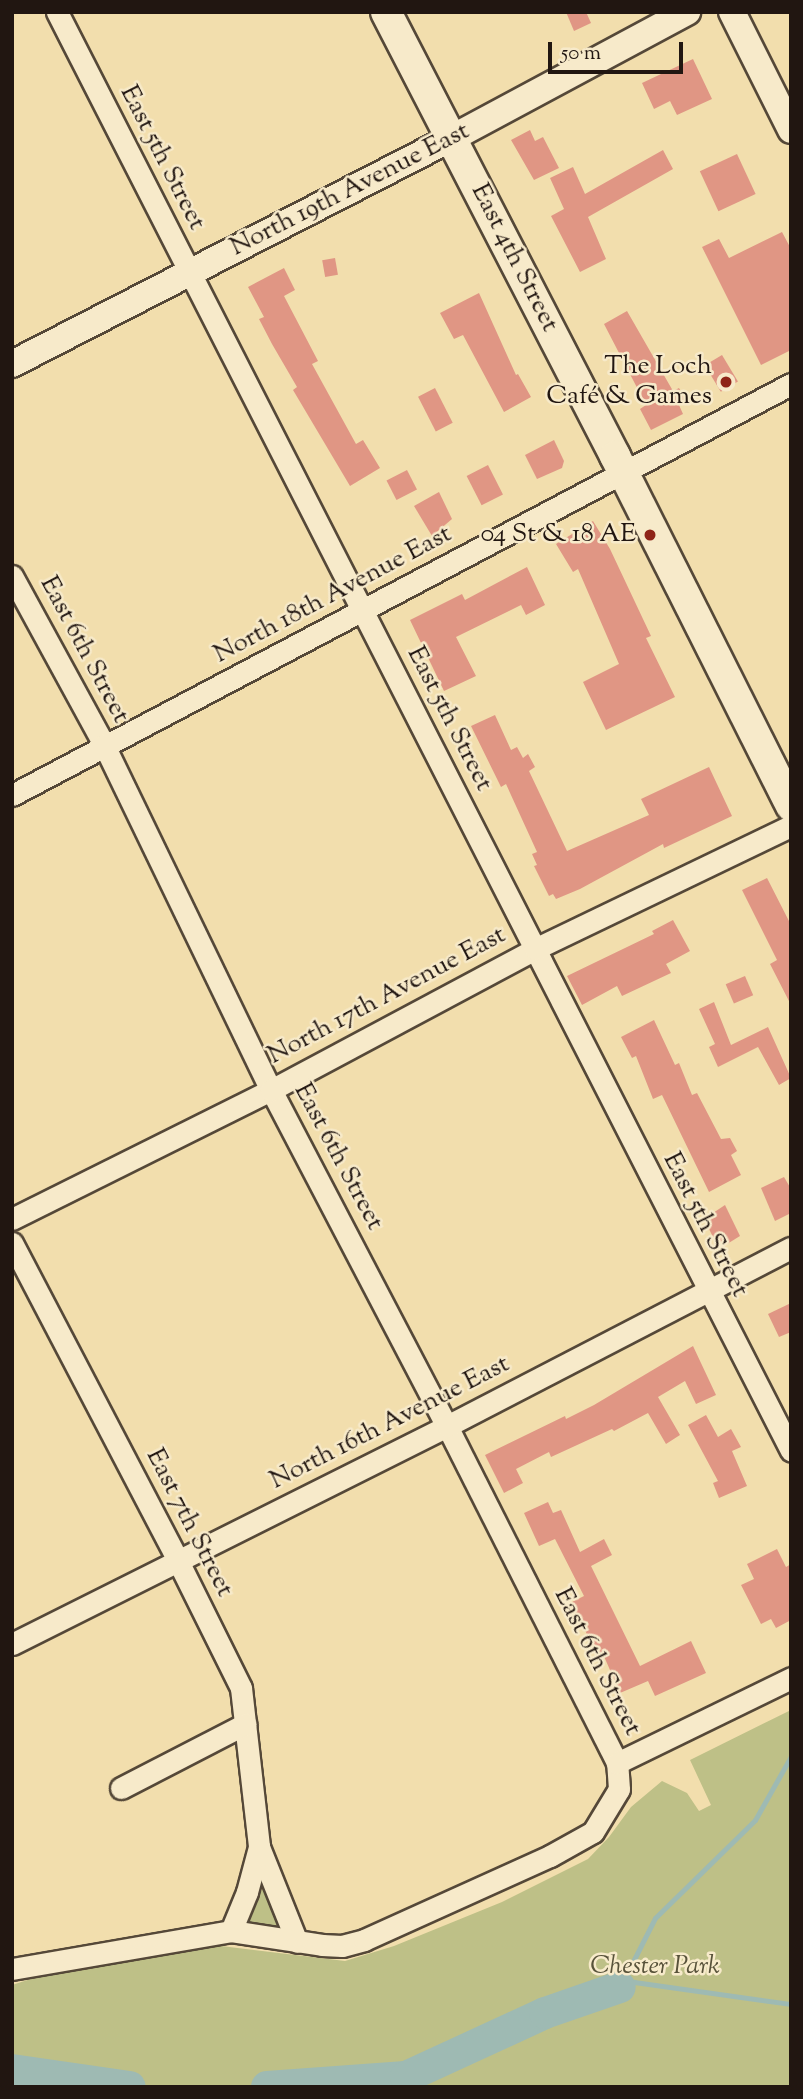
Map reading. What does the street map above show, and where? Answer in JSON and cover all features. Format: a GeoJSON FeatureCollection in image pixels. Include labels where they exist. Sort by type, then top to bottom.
{"type":"FeatureCollection","features":[{"type":"Feature","properties":{"kind":"main road","name":"East 4th Street"},"geometry":{"type":"LineString","coordinates":[[386,12],[624,473],[791,806]]}},
{"type":"Feature","properties":{"kind":"street","name":"East 5th Street"},"geometry":{"type":"LineString","coordinates":[[57,12],[188,274],[535,949],[706,1291],[791,1451]]}},
{"type":"Feature","properties":{"kind":"street","name":"North 19th Avenue East"},"geometry":{"type":"LineString","coordinates":[[12,364],[452,138],[687,12]]}},
{"type":"Feature","properties":{"kind":"street"},"geometry":{"type":"LineString","coordinates":[[732,12],[791,130]]}},
{"type":"Feature","properties":{"kind":"street","name":"North 18th Avenue East"},"geometry":{"type":"LineString","coordinates":[[12,795],[791,384]]}},
{"type":"Feature","properties":{"kind":"street","name":"East 6th Street"},"geometry":{"type":"LineString","coordinates":[[12,576],[104,745],[271,1090],[447,1426],[617,1763]]}},
{"type":"Feature","properties":{"kind":"street","name":"North 17th Avenue East"},"geometry":{"type":"LineString","coordinates":[[12,1219],[271,1090],[535,949],[791,826]]}},
{"type":"Feature","properties":{"kind":"street","name":"East 7th Street"},"geometry":{"type":"LineString","coordinates":[[12,1243],[241,1688],[259,1847],[298,1942]]}},
{"type":"Feature","properties":{"kind":"street","name":"North 16th Avenue East"},"geometry":{"type":"LineString","coordinates":[[12,1644],[447,1426],[791,1248]]}},
{"type":"Feature","properties":{"kind":"street"},"geometry":{"type":"LineString","coordinates":[[12,1969],[231,1931],[342,1946],[364,1940],[550,1856],[593,1832],[619,1789],[617,1763],[791,1678]]}},
{"type":"Feature","properties":{"kind":"street"},"geometry":{"type":"LineString","coordinates":[[121,1788],[245,1724]]}},
{"type":"Feature","properties":{"kind":"street","name":"East 7th Street"},"geometry":{"type":"LineString","coordinates":[[231,1931],[247,1892],[259,1847]]}},
{"type":"Feature","properties":{"kind":"green space","name":"Chester Park"},"geometry":{"type":"Polygon","coordinates":[[[791,1710],[791,2087],[12,2087],[12,1985],[62,1969],[213,1945],[345,1961],[394,1946],[502,1902],[588,1859],[609,1837],[631,1807],[662,1781],[687,1793],[699,1811],[711,1805],[690,1760],[791,1710]]]}},
{"type":"Feature","properties":{"kind":"green space"},"geometry":{"type":"Polygon","coordinates":[[[264,1889],[283,1921],[279,1930],[251,1924],[248,1918],[257,1893],[264,1889]]]}},
{"type":"Feature","properties":{"kind":"building"},"geometry":{"type":"Polygon","coordinates":[[[566,12],[586,12],[591,23],[574,31],[566,12]]]}},
{"type":"Feature","properties":{"kind":"building"},"geometry":{"type":"Polygon","coordinates":[[[693,59],[712,99],[677,115],[670,101],[654,109],[642,83],[693,59]]]}},
{"type":"Feature","properties":{"kind":"building"},"geometry":{"type":"Polygon","coordinates":[[[530,130],[535,141],[543,137],[559,168],[534,180],[511,140],[530,130]]]}},
{"type":"Feature","properties":{"kind":"building"},"geometry":{"type":"Polygon","coordinates":[[[663,150],[673,169],[588,217],[606,259],[580,272],[551,216],[564,209],[550,178],[573,167],[585,194],[663,150]]]}},
{"type":"Feature","properties":{"kind":"building"},"geometry":{"type":"Polygon","coordinates":[[[737,154],[756,194],[718,211],[700,171],[737,154]]]}},
{"type":"Feature","properties":{"kind":"building"},"geometry":{"type":"Polygon","coordinates":[[[782,232],[791,249],[791,350],[761,365],[702,247],[719,239],[729,258],[782,232]]]}},
{"type":"Feature","properties":{"kind":"building"},"geometry":{"type":"Polygon","coordinates":[[[335,258],[338,275],[325,277],[322,260],[335,258]]]}},
{"type":"Feature","properties":{"kind":"building"},"geometry":{"type":"Polygon","coordinates":[[[284,268],[295,290],[284,296],[318,361],[312,364],[356,444],[363,440],[380,468],[350,486],[293,390],[297,387],[259,319],[264,317],[248,287],[284,268]]]}},
{"type":"Feature","properties":{"kind":"building"},"geometry":{"type":"Polygon","coordinates":[[[479,293],[516,375],[518,374],[531,397],[504,412],[463,335],[454,339],[440,313],[479,293]]]}},
{"type":"Feature","properties":{"kind":"building"},"geometry":{"type":"Polygon","coordinates":[[[627,311],[673,391],[679,388],[686,401],[679,405],[683,414],[651,430],[640,409],[646,405],[604,324],[627,311]]]}},
{"type":"Feature","properties":{"kind":"building"},"geometry":{"type":"Polygon","coordinates":[[[722,355],[738,382],[721,392],[705,365],[722,355]]]}},
{"type":"Feature","properties":{"kind":"building"},"geometry":{"type":"Polygon","coordinates":[[[435,388],[453,423],[436,431],[418,397],[435,388]]]}},
{"type":"Feature","properties":{"kind":"building"},"geometry":{"type":"Polygon","coordinates":[[[554,440],[564,461],[562,468],[537,479],[525,455],[554,440]]]}},
{"type":"Feature","properties":{"kind":"building"},"geometry":{"type":"Polygon","coordinates":[[[488,465],[503,494],[482,505],[467,476],[488,465]]]}},
{"type":"Feature","properties":{"kind":"building"},"geometry":{"type":"Polygon","coordinates":[[[407,470],[417,490],[396,500],[387,480],[407,470]]]}},
{"type":"Feature","properties":{"kind":"building"},"geometry":{"type":"Polygon","coordinates":[[[439,492],[452,519],[432,536],[414,506],[439,492]]]}},
{"type":"Feature","properties":{"kind":"building"},"geometry":{"type":"Polygon","coordinates":[[[593,521],[610,549],[651,636],[646,638],[675,697],[606,730],[583,682],[619,664],[578,569],[573,572],[556,544],[593,521]]]}},
{"type":"Feature","properties":{"kind":"building"},"geometry":{"type":"Polygon","coordinates":[[[527,567],[545,605],[526,615],[521,605],[456,637],[476,676],[444,691],[410,620],[462,594],[465,600],[527,567]]]}},
{"type":"Feature","properties":{"kind":"building"},"geometry":{"type":"Polygon","coordinates":[[[495,715],[511,750],[517,747],[523,758],[528,754],[535,767],[529,771],[567,851],[649,815],[641,799],[709,767],[732,816],[664,848],[663,844],[556,899],[553,894],[549,896],[534,866],[537,865],[532,854],[537,852],[506,784],[501,787],[471,726],[495,715]]]}},
{"type":"Feature","properties":{"kind":"building"},"geometry":{"type":"Polygon","coordinates":[[[767,878],[791,925],[791,1005],[770,964],[777,960],[742,890],[767,878]]]}},
{"type":"Feature","properties":{"kind":"building"},"geometry":{"type":"Polygon","coordinates":[[[673,920],[690,951],[666,964],[671,973],[622,996],[617,986],[582,1005],[567,976],[654,934],[652,931],[673,920]]]}},
{"type":"Feature","properties":{"kind":"building"},"geometry":{"type":"Polygon","coordinates":[[[745,976],[753,995],[734,1004],[726,984],[745,976]]]}},
{"type":"Feature","properties":{"kind":"building"},"geometry":{"type":"Polygon","coordinates":[[[714,1002],[731,1045],[768,1027],[791,1078],[779,1085],[758,1047],[718,1067],[709,1047],[715,1044],[699,1009],[714,1002]]]}},
{"type":"Feature","properties":{"kind":"building"},"geometry":{"type":"Polygon","coordinates":[[[654,1020],[675,1065],[679,1063],[692,1095],[697,1093],[721,1139],[730,1138],[737,1151],[731,1155],[741,1175],[709,1192],[662,1095],[653,1099],[636,1056],[632,1058],[621,1037],[654,1020]]]}},
{"type":"Feature","properties":{"kind":"building"},"geometry":{"type":"Polygon","coordinates":[[[784,1177],[791,1189],[791,1213],[775,1221],[761,1188],[784,1177]]]}},
{"type":"Feature","properties":{"kind":"building"},"geometry":{"type":"Polygon","coordinates":[[[725,1205],[740,1236],[719,1249],[704,1219],[725,1205]]]}},
{"type":"Feature","properties":{"kind":"building"},"geometry":{"type":"Polygon","coordinates":[[[791,1303],[791,1332],[779,1337],[768,1314],[791,1303]]]}},
{"type":"Feature","properties":{"kind":"building"},"geometry":{"type":"Polygon","coordinates":[[[693,1346],[716,1395],[696,1404],[685,1381],[658,1397],[680,1435],[666,1444],[648,1413],[614,1431],[612,1429],[551,1457],[549,1452],[516,1469],[523,1483],[504,1493],[485,1455],[594,1405],[693,1346]]]}},
{"type":"Feature","properties":{"kind":"building"},"geometry":{"type":"Polygon","coordinates":[[[706,1415],[718,1437],[731,1429],[741,1447],[732,1451],[747,1486],[719,1498],[713,1483],[718,1481],[688,1425],[706,1415]]]}},
{"type":"Feature","properties":{"kind":"building"},"geometry":{"type":"Polygon","coordinates":[[[548,1502],[553,1513],[561,1510],[580,1552],[604,1539],[612,1555],[591,1566],[640,1666],[691,1641],[706,1673],[655,1696],[648,1681],[620,1693],[603,1654],[598,1657],[579,1618],[575,1620],[568,1604],[584,1596],[555,1539],[539,1546],[524,1513],[548,1502]]]}},
{"type":"Feature","properties":{"kind":"building"},"geometry":{"type":"Polygon","coordinates":[[[777,1549],[786,1567],[791,1564],[791,1620],[776,1628],[771,1619],[761,1624],[741,1585],[754,1579],[747,1564],[777,1549]]]}},
{"type":"Feature","properties":{"kind":"waterway"},"geometry":{"type":"LineString","coordinates":[[620,1987],[655,1918],[755,1820],[791,1756]]}},
{"type":"Feature","properties":{"kind":"waterway"},"geometry":{"type":"LineString","coordinates":[[620,1987],[634,1982],[791,2004]]}},
{"type":"Feature","properties":{"kind":"waterway"},"geometry":{"type":"LineString","coordinates":[[267,2087],[406,2077],[545,2013],[620,1987]]}},
{"type":"Feature","properties":{"kind":"waterway"},"geometry":{"type":"LineString","coordinates":[[12,2070],[130,2087]]}},
{"type":"Feature","properties":{"kind":"place","name":"The Loch Café & Games"},"geometry":{"type":"Point","coordinates":[726,382]}},
{"type":"Feature","properties":{"kind":"place","name":"04 St & 18 AE"},"geometry":{"type":"Point","coordinates":[650,535]}}]}
